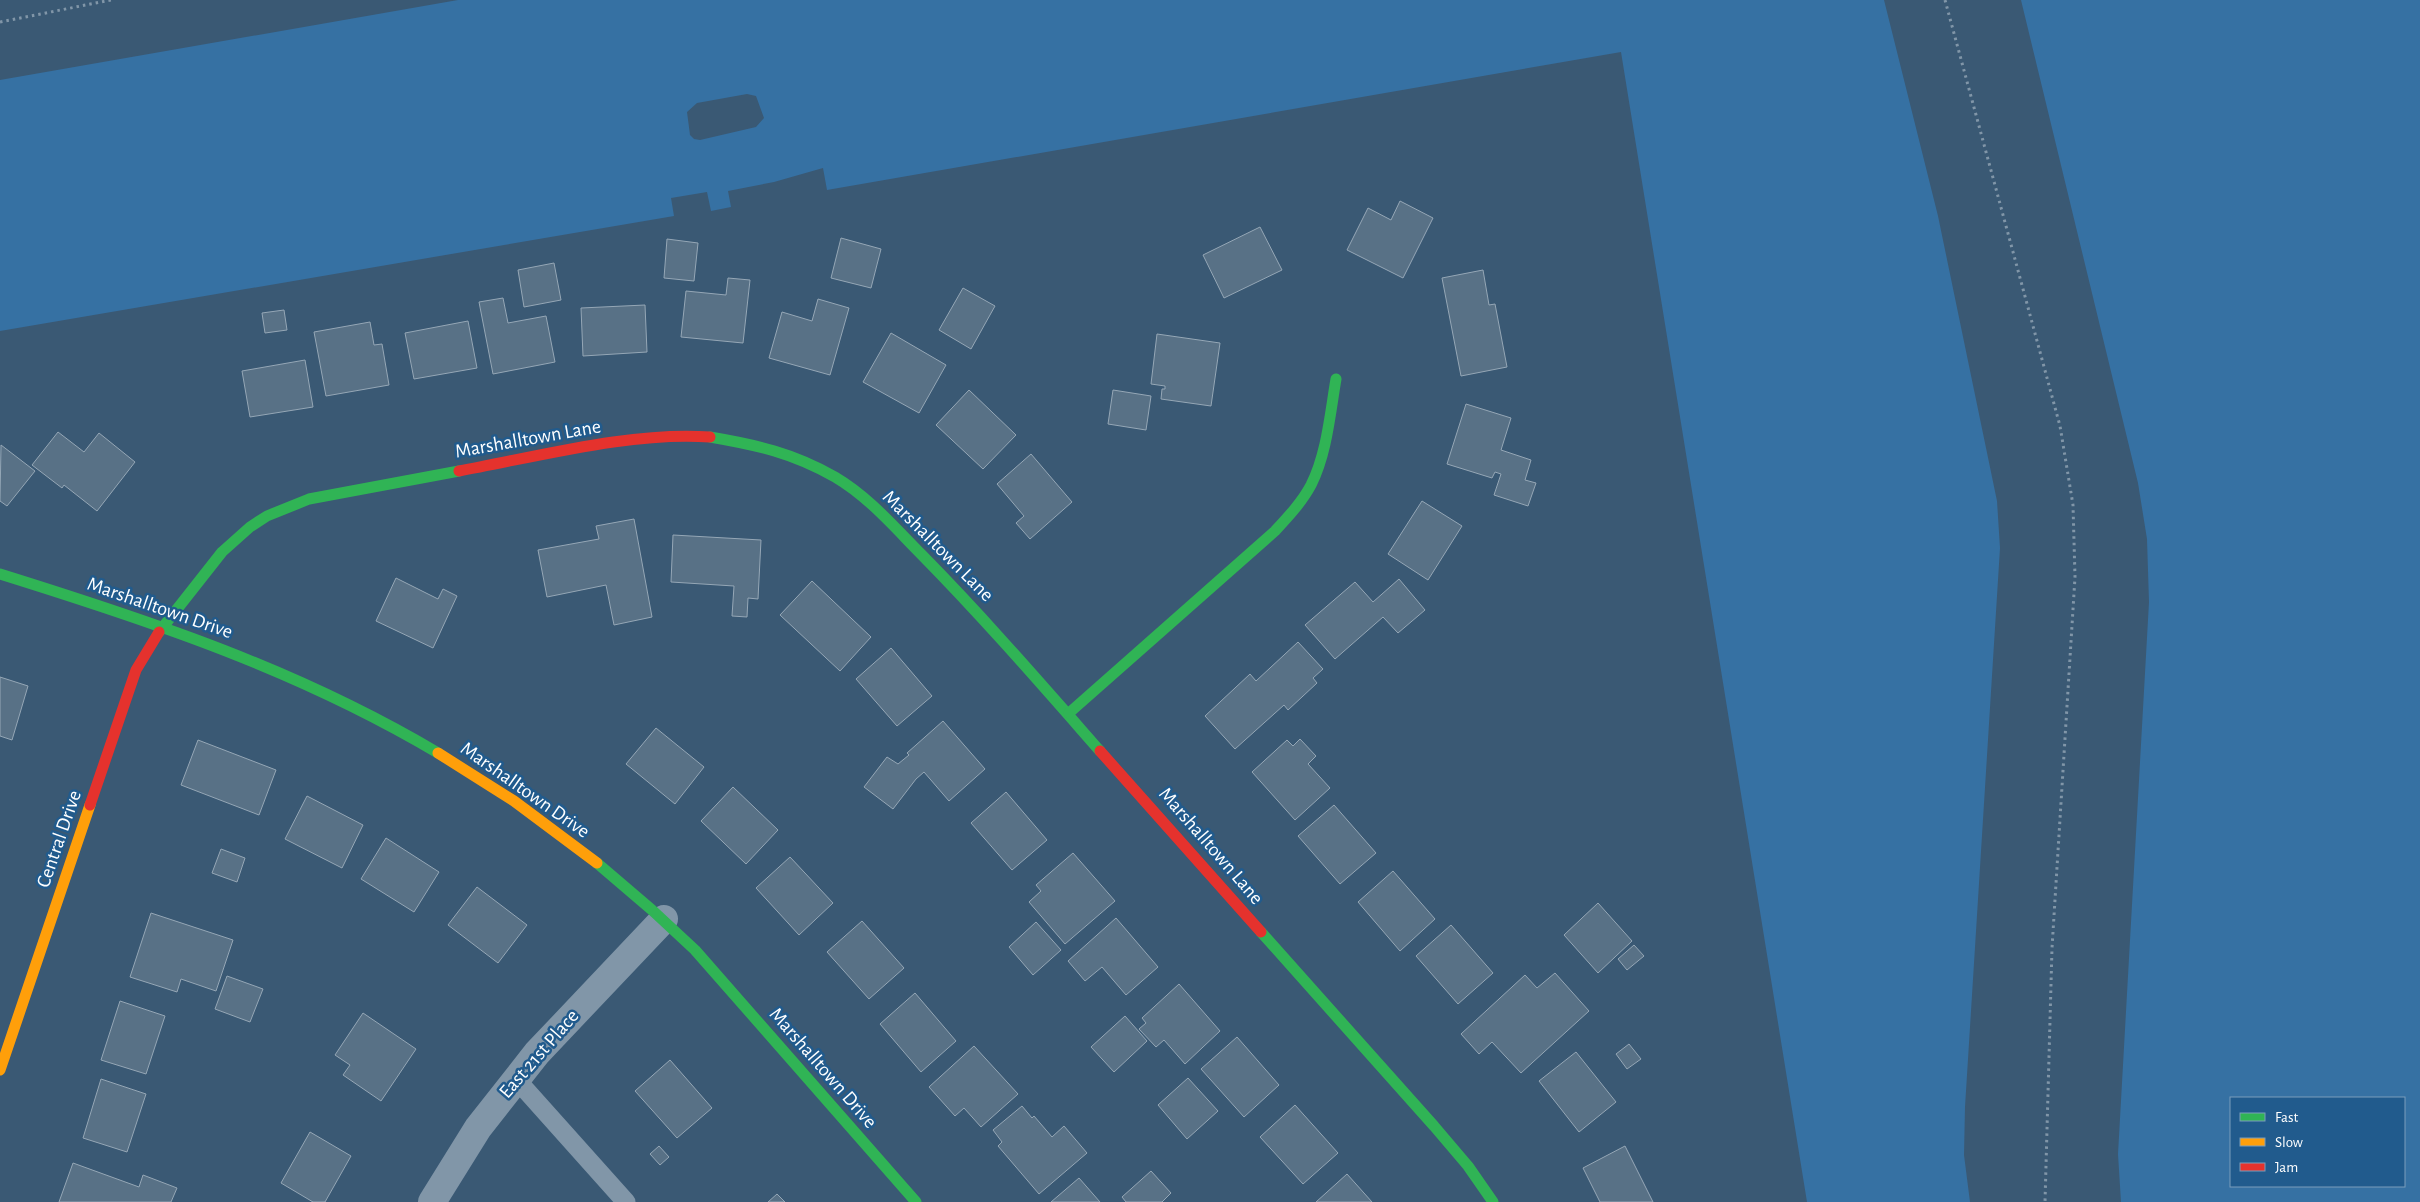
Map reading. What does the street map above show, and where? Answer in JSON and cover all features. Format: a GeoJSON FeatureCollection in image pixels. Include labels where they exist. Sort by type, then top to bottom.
{"type":"FeatureCollection","features":[{"type":"Feature","properties":{"kind":"street"},"geometry":{"type":"LineString","coordinates":[[1069,713],[1275,531],[1291,513],[1310,487],[1318,468],[1336,379]]}},
{"type":"Feature","properties":{"kind":"street","name":"Marshalltown Lane"},"geometry":{"type":"LineString","coordinates":[[164,626],[226,546],[271,512],[309,499],[601,445],[664,436],[710,437],[760,446],[805,461],[837,478],[870,503],[968,602],[1069,713],[1434,1126],[1468,1166],[1493,1202]]}},
{"type":"Feature","properties":{"kind":"street","name":"Marshalltown Drive"},"geometry":{"type":"LineString","coordinates":[[0,574],[164,626],[311,685],[440,754],[500,791],[546,824],[642,899],[664,919],[695,950],[916,1202]]}},
{"type":"Feature","properties":{"kind":"street","name":"Central Drive"},"geometry":{"type":"LineString","coordinates":[[0,1070],[136,670],[144,654],[164,626]]}},
{"type":"Feature","properties":{"kind":"street","name":"East 21st Place"},"geometry":{"type":"LineString","coordinates":[[432,1202],[478,1128],[516,1079],[557,1030],[664,919]]}},
{"type":"Feature","properties":{"kind":"lane"},"geometry":{"type":"LineString","coordinates":[[516,1079],[626,1202]]}},
{"type":"Feature","properties":{"kind":"path"},"geometry":{"type":"LineString","coordinates":[[0,22],[111,0]]}},
{"type":"Feature","properties":{"kind":"path"},"geometry":{"type":"LineString","coordinates":[[1945,0],[2060,426],[2073,505],[2075,578],[2052,948],[2045,1202]]}},
{"type":"Feature","properties":{"kind":"shaded area"},"geometry":{"type":"Polygon","coordinates":[[[458,0],[1884,0],[1938,216],[1997,501],[2000,548],[1965,1107],[1964,1155],[1970,1202],[1807,1202],[1621,52],[827,190],[823,168],[774,182],[728,191],[731,207],[711,211],[707,192],[671,198],[674,216],[0,331],[0,80],[458,0]],[[747,94],[697,103],[687,112],[690,135],[694,139],[700,140],[756,127],[764,118],[756,96],[747,94]]]}},
{"type":"Feature","properties":{"kind":"shaded area"},"geometry":{"type":"Polygon","coordinates":[[[2021,0],[2420,0],[2420,1202],[2121,1202],[2118,1154],[2149,602],[2147,539],[2138,483],[2021,0]]]}},
{"type":"Feature","properties":{"kind":"building"},"geometry":{"type":"Polygon","coordinates":[[[1400,201],[1433,218],[1403,278],[1347,250],[1368,208],[1391,220],[1400,201]]]}},
{"type":"Feature","properties":{"kind":"building"},"geometry":{"type":"Polygon","coordinates":[[[1260,227],[1282,270],[1224,298],[1203,255],[1260,227]]]}},
{"type":"Feature","properties":{"kind":"building"},"geometry":{"type":"Polygon","coordinates":[[[841,238],[881,249],[871,288],[831,278],[841,238]]]}},
{"type":"Feature","properties":{"kind":"building"},"geometry":{"type":"Polygon","coordinates":[[[667,239],[698,243],[694,281],[664,278],[667,239]]]}},
{"type":"Feature","properties":{"kind":"building"},"geometry":{"type":"Polygon","coordinates":[[[554,263],[561,300],[524,307],[518,270],[554,263]]]}},
{"type":"Feature","properties":{"kind":"building"},"geometry":{"type":"Polygon","coordinates":[[[1483,270],[1489,305],[1495,304],[1507,367],[1461,376],[1442,278],[1483,270]]]}},
{"type":"Feature","properties":{"kind":"building"},"geometry":{"type":"Polygon","coordinates":[[[728,278],[750,280],[743,343],[681,337],[686,291],[726,295],[728,278]]]}},
{"type":"Feature","properties":{"kind":"building"},"geometry":{"type":"Polygon","coordinates":[[[963,288],[995,306],[971,349],[939,330],[963,288]]]}},
{"type":"Feature","properties":{"kind":"building"},"geometry":{"type":"Polygon","coordinates":[[[503,298],[508,323],[546,316],[555,362],[493,374],[479,302],[503,298]]]}},
{"type":"Feature","properties":{"kind":"building"},"geometry":{"type":"Polygon","coordinates":[[[818,299],[849,308],[830,375],[769,358],[782,312],[812,321],[818,299]]]}},
{"type":"Feature","properties":{"kind":"building"},"geometry":{"type":"Polygon","coordinates":[[[645,305],[647,352],[583,356],[581,308],[645,305]]]}},
{"type":"Feature","properties":{"kind":"building"},"geometry":{"type":"Polygon","coordinates":[[[284,310],[287,330],[265,333],[262,313],[284,310]]]}},
{"type":"Feature","properties":{"kind":"building"},"geometry":{"type":"Polygon","coordinates":[[[468,321],[477,368],[414,379],[405,333],[468,321]]]}},
{"type":"Feature","properties":{"kind":"building"},"geometry":{"type":"Polygon","coordinates":[[[370,322],[374,345],[382,344],[389,385],[326,396],[314,332],[370,322]]]}},
{"type":"Feature","properties":{"kind":"building"},"geometry":{"type":"Polygon","coordinates":[[[891,333],[946,365],[919,413],[863,382],[891,333]]]}},
{"type":"Feature","properties":{"kind":"building"},"geometry":{"type":"Polygon","coordinates":[[[1157,334],[1220,343],[1211,406],[1161,399],[1162,389],[1165,389],[1165,386],[1151,384],[1157,334]]]}},
{"type":"Feature","properties":{"kind":"building"},"geometry":{"type":"Polygon","coordinates":[[[305,360],[313,407],[250,417],[242,371],[305,360]]]}},
{"type":"Feature","properties":{"kind":"building"},"geometry":{"type":"Polygon","coordinates":[[[969,390],[1016,435],[983,469],[936,425],[969,390]]]}},
{"type":"Feature","properties":{"kind":"building"},"geometry":{"type":"Polygon","coordinates":[[[1113,390],[1151,396],[1146,430],[1108,424],[1113,390]]]}},
{"type":"Feature","properties":{"kind":"building"},"geometry":{"type":"Polygon","coordinates":[[[1466,404],[1511,418],[1501,450],[1531,460],[1525,480],[1536,483],[1528,506],[1494,495],[1501,474],[1495,472],[1492,478],[1447,464],[1466,404]]]}},
{"type":"Feature","properties":{"kind":"building"},"geometry":{"type":"Polygon","coordinates":[[[58,432],[84,452],[99,433],[135,462],[97,511],[64,485],[62,488],[32,465],[58,432]]]}},
{"type":"Feature","properties":{"kind":"building"},"geometry":{"type":"Polygon","coordinates":[[[1,445],[35,471],[7,506],[0,501],[1,445]]]}},
{"type":"Feature","properties":{"kind":"building"},"geometry":{"type":"Polygon","coordinates":[[[1031,454],[1072,502],[1030,539],[1016,523],[1024,516],[997,484],[1031,454]]]}},
{"type":"Feature","properties":{"kind":"building"},"geometry":{"type":"Polygon","coordinates":[[[1422,501],[1462,526],[1428,580],[1388,554],[1422,501]]]}},
{"type":"Feature","properties":{"kind":"building"},"geometry":{"type":"Polygon","coordinates":[[[634,519],[652,617],[614,625],[606,585],[547,597],[538,550],[599,539],[596,526],[634,519]]]}},
{"type":"Feature","properties":{"kind":"building"},"geometry":{"type":"Polygon","coordinates":[[[673,535],[761,540],[758,599],[748,598],[747,617],[732,616],[734,586],[671,582],[673,535]]]}},
{"type":"Feature","properties":{"kind":"building"},"geometry":{"type":"Polygon","coordinates":[[[396,578],[438,599],[443,589],[457,596],[433,648],[376,621],[396,578]]]}},
{"type":"Feature","properties":{"kind":"building"},"geometry":{"type":"Polygon","coordinates":[[[1399,579],[1425,610],[1398,633],[1383,617],[1335,659],[1305,625],[1355,582],[1373,602],[1399,579]]]}},
{"type":"Feature","properties":{"kind":"building"},"geometry":{"type":"Polygon","coordinates":[[[812,581],[871,637],[840,671],[780,615],[812,581]]]}},
{"type":"Feature","properties":{"kind":"building"},"geometry":{"type":"Polygon","coordinates":[[[1298,642],[1323,669],[1313,678],[1317,683],[1288,710],[1284,705],[1235,749],[1205,716],[1250,674],[1256,681],[1298,642]]]}},
{"type":"Feature","properties":{"kind":"building"},"geometry":{"type":"Polygon","coordinates":[[[891,648],[932,696],[897,726],[856,679],[891,648]]]}},
{"type":"Feature","properties":{"kind":"building"},"geometry":{"type":"Polygon","coordinates":[[[0,677],[28,686],[12,740],[0,736],[0,677]]]}},
{"type":"Feature","properties":{"kind":"building"},"geometry":{"type":"Polygon","coordinates":[[[943,721],[985,769],[949,801],[924,772],[916,779],[893,809],[864,787],[887,757],[898,764],[909,755],[907,753],[943,721]]]}},
{"type":"Feature","properties":{"kind":"building"},"geometry":{"type":"Polygon","coordinates":[[[656,728],[704,767],[675,804],[626,764],[656,728]]]}},
{"type":"Feature","properties":{"kind":"building"},"geometry":{"type":"Polygon","coordinates":[[[1300,739],[1316,756],[1308,764],[1330,788],[1295,820],[1252,772],[1287,740],[1293,746],[1300,739]]]}},
{"type":"Feature","properties":{"kind":"building"},"geometry":{"type":"Polygon","coordinates":[[[198,740],[276,770],[259,815],[181,785],[198,740]]]}},
{"type":"Feature","properties":{"kind":"building"},"geometry":{"type":"Polygon","coordinates":[[[733,787],[778,830],[746,864],[701,821],[733,787]]]}},
{"type":"Feature","properties":{"kind":"building"},"geometry":{"type":"Polygon","coordinates":[[[1006,792],[1047,840],[1012,870],[971,823],[1006,792]]]}},
{"type":"Feature","properties":{"kind":"building"},"geometry":{"type":"Polygon","coordinates":[[[307,796],[363,825],[342,868],[285,839],[307,796]]]}},
{"type":"Feature","properties":{"kind":"building"},"geometry":{"type":"Polygon","coordinates":[[[1334,805],[1376,853],[1340,884],[1298,836],[1334,805]]]}},
{"type":"Feature","properties":{"kind":"building"},"geometry":{"type":"Polygon","coordinates":[[[386,838],[439,872],[414,912],[361,879],[386,838]]]}},
{"type":"Feature","properties":{"kind":"building"},"geometry":{"type":"Polygon","coordinates":[[[221,849],[245,858],[237,882],[212,873],[221,849]]]}},
{"type":"Feature","properties":{"kind":"building"},"geometry":{"type":"Polygon","coordinates":[[[1073,853],[1115,901],[1065,944],[1029,902],[1041,891],[1036,885],[1073,853]]]}},
{"type":"Feature","properties":{"kind":"building"},"geometry":{"type":"Polygon","coordinates":[[[790,857],[833,903],[799,935],[756,888],[790,857]]]}},
{"type":"Feature","properties":{"kind":"building"},"geometry":{"type":"Polygon","coordinates":[[[1393,871],[1435,919],[1400,951],[1358,902],[1393,871]]]}},
{"type":"Feature","properties":{"kind":"building"},"geometry":{"type":"Polygon","coordinates":[[[477,887],[527,925],[498,963],[448,925],[477,887]]]}},
{"type":"Feature","properties":{"kind":"building"},"geometry":{"type":"Polygon","coordinates":[[[1598,903],[1632,941],[1598,973],[1564,935],[1598,903]]]}},
{"type":"Feature","properties":{"kind":"building"},"geometry":{"type":"Polygon","coordinates":[[[151,913],[233,940],[216,991],[181,979],[177,992],[130,977],[151,913]]]}},
{"type":"Feature","properties":{"kind":"building"},"geometry":{"type":"Polygon","coordinates":[[[1116,918],[1158,967],[1126,995],[1102,967],[1085,981],[1068,961],[1116,918]]]}},
{"type":"Feature","properties":{"kind":"building"},"geometry":{"type":"Polygon","coordinates":[[[862,921],[904,968],[869,999],[827,952],[862,921]]]}},
{"type":"Feature","properties":{"kind":"building"},"geometry":{"type":"Polygon","coordinates":[[[1036,922],[1061,950],[1033,975],[1009,947],[1036,922]]]}},
{"type":"Feature","properties":{"kind":"building"},"geometry":{"type":"Polygon","coordinates":[[[1451,925],[1493,973],[1458,1004],[1416,956],[1451,925]]]}},
{"type":"Feature","properties":{"kind":"building"},"geometry":{"type":"Polygon","coordinates":[[[1634,945],[1644,956],[1627,970],[1618,959],[1634,945]]]}},
{"type":"Feature","properties":{"kind":"building"},"geometry":{"type":"Polygon","coordinates":[[[1555,973],[1589,1011],[1521,1073],[1492,1042],[1479,1054],[1461,1034],[1525,975],[1537,988],[1555,973]]]}},
{"type":"Feature","properties":{"kind":"building"},"geometry":{"type":"Polygon","coordinates":[[[227,976],[263,989],[250,1022],[215,1009],[227,976]]]}},
{"type":"Feature","properties":{"kind":"building"},"geometry":{"type":"Polygon","coordinates":[[[1179,984],[1220,1031],[1185,1064],[1164,1040],[1156,1047],[1139,1029],[1146,1023],[1142,1018],[1179,984]]]}},
{"type":"Feature","properties":{"kind":"building"},"geometry":{"type":"Polygon","coordinates":[[[915,993],[956,1041],[921,1072],[880,1024],[915,993]]]}},
{"type":"Feature","properties":{"kind":"building"},"geometry":{"type":"Polygon","coordinates":[[[120,1001],[165,1016],[146,1074],[101,1060],[120,1001]]]}},
{"type":"Feature","properties":{"kind":"building"},"geometry":{"type":"Polygon","coordinates":[[[363,1013],[416,1049],[381,1101],[343,1075],[350,1065],[335,1055],[363,1013]]]}},
{"type":"Feature","properties":{"kind":"building"},"geometry":{"type":"Polygon","coordinates":[[[1125,1016],[1147,1041],[1114,1072],[1091,1047],[1125,1016]]]}},
{"type":"Feature","properties":{"kind":"building"},"geometry":{"type":"Polygon","coordinates":[[[1237,1037],[1279,1085],[1244,1117],[1201,1069],[1237,1037]]]}},
{"type":"Feature","properties":{"kind":"building"},"geometry":{"type":"Polygon","coordinates":[[[1629,1044],[1641,1059],[1627,1069],[1616,1054],[1629,1044]]]}},
{"type":"Feature","properties":{"kind":"building"},"geometry":{"type":"Polygon","coordinates":[[[974,1046],[1018,1094],[981,1127],[964,1108],[955,1116],[929,1087],[974,1046]]]}},
{"type":"Feature","properties":{"kind":"building"},"geometry":{"type":"Polygon","coordinates":[[[1576,1052],[1616,1102],[1579,1132],[1539,1081],[1576,1052]]]}},
{"type":"Feature","properties":{"kind":"building"},"geometry":{"type":"Polygon","coordinates":[[[670,1060],[712,1108],[677,1138],[635,1091],[670,1060]]]}},
{"type":"Feature","properties":{"kind":"building"},"geometry":{"type":"Polygon","coordinates":[[[1188,1078],[1218,1111],[1187,1139],[1158,1105],[1188,1078]]]}},
{"type":"Feature","properties":{"kind":"building"},"geometry":{"type":"Polygon","coordinates":[[[101,1079],[146,1094],[127,1152],[83,1138],[101,1079]]]}},
{"type":"Feature","properties":{"kind":"building"},"geometry":{"type":"Polygon","coordinates":[[[1295,1105],[1338,1153],[1303,1184],[1260,1137],[1295,1105]]]}},
{"type":"Feature","properties":{"kind":"building"},"geometry":{"type":"Polygon","coordinates":[[[1022,1106],[1032,1118],[1034,1116],[1052,1137],[1064,1126],[1087,1153],[1039,1194],[998,1146],[1002,1142],[993,1130],[1022,1106]]]}},
{"type":"Feature","properties":{"kind":"building"},"geometry":{"type":"Polygon","coordinates":[[[310,1132],[351,1156],[325,1202],[313,1202],[281,1183],[310,1132]]]}},
{"type":"Feature","properties":{"kind":"building"},"geometry":{"type":"Polygon","coordinates":[[[659,1146],[669,1157],[660,1165],[650,1154],[659,1146]]]}},
{"type":"Feature","properties":{"kind":"building"},"geometry":{"type":"Polygon","coordinates":[[[1625,1146],[1653,1202],[1600,1202],[1583,1168],[1625,1146]]]}},
{"type":"Feature","properties":{"kind":"building"},"geometry":{"type":"Polygon","coordinates":[[[73,1163],[139,1187],[143,1175],[177,1188],[171,1202],[59,1202],[73,1163]]]}},
{"type":"Feature","properties":{"kind":"building"},"geometry":{"type":"Polygon","coordinates":[[[1151,1171],[1171,1193],[1162,1202],[1126,1202],[1122,1197],[1151,1171]]]}},
{"type":"Feature","properties":{"kind":"building"},"geometry":{"type":"Polygon","coordinates":[[[1347,1174],[1372,1202],[1316,1202],[1347,1174]]]}},
{"type":"Feature","properties":{"kind":"building"},"geometry":{"type":"Polygon","coordinates":[[[1079,1178],[1100,1202],[1051,1202],[1079,1178]]]}},
{"type":"Feature","properties":{"kind":"building"},"geometry":{"type":"Polygon","coordinates":[[[777,1194],[785,1202],[768,1202],[777,1194]]]}},
{"type":"Feature","properties":{"kind":"traffic: fast"},"geometry":{"type":"LineString","coordinates":[[1069,713],[1275,531],[1294,509],[1311,485],[1321,460],[1336,379]]}},
{"type":"Feature","properties":{"kind":"traffic: fast"},"geometry":{"type":"LineString","coordinates":[[710,437],[743,443],[789,456],[835,477],[859,494],[892,524],[968,603],[1100,751]]}},
{"type":"Feature","properties":{"kind":"traffic: fast"},"geometry":{"type":"LineString","coordinates":[[159,632],[222,552],[250,527],[267,516],[309,499],[459,471]]}},
{"type":"Feature","properties":{"kind":"traffic: fast"},"geometry":{"type":"LineString","coordinates":[[0,574],[114,611],[224,650],[332,697],[385,723],[438,753]]}},
{"type":"Feature","properties":{"kind":"traffic: fast"},"geometry":{"type":"LineString","coordinates":[[597,863],[695,950],[916,1202]]}},
{"type":"Feature","properties":{"kind":"traffic: fast"},"geometry":{"type":"LineString","coordinates":[[1261,932],[1434,1126],[1468,1166],[1493,1202]]}},
{"type":"Feature","properties":{"kind":"traffic: slow"},"geometry":{"type":"LineString","coordinates":[[438,753],[514,801],[597,863]]}},
{"type":"Feature","properties":{"kind":"traffic: slow"},"geometry":{"type":"LineString","coordinates":[[0,1070],[90,805]]}},
{"type":"Feature","properties":{"kind":"traffic: jam"},"geometry":{"type":"LineString","coordinates":[[459,471],[617,441],[680,436],[710,437]]}},
{"type":"Feature","properties":{"kind":"traffic: jam"},"geometry":{"type":"LineString","coordinates":[[90,805],[136,670],[159,632]]}},
{"type":"Feature","properties":{"kind":"traffic: jam"},"geometry":{"type":"LineString","coordinates":[[1100,751],[1261,932]]}}]}
